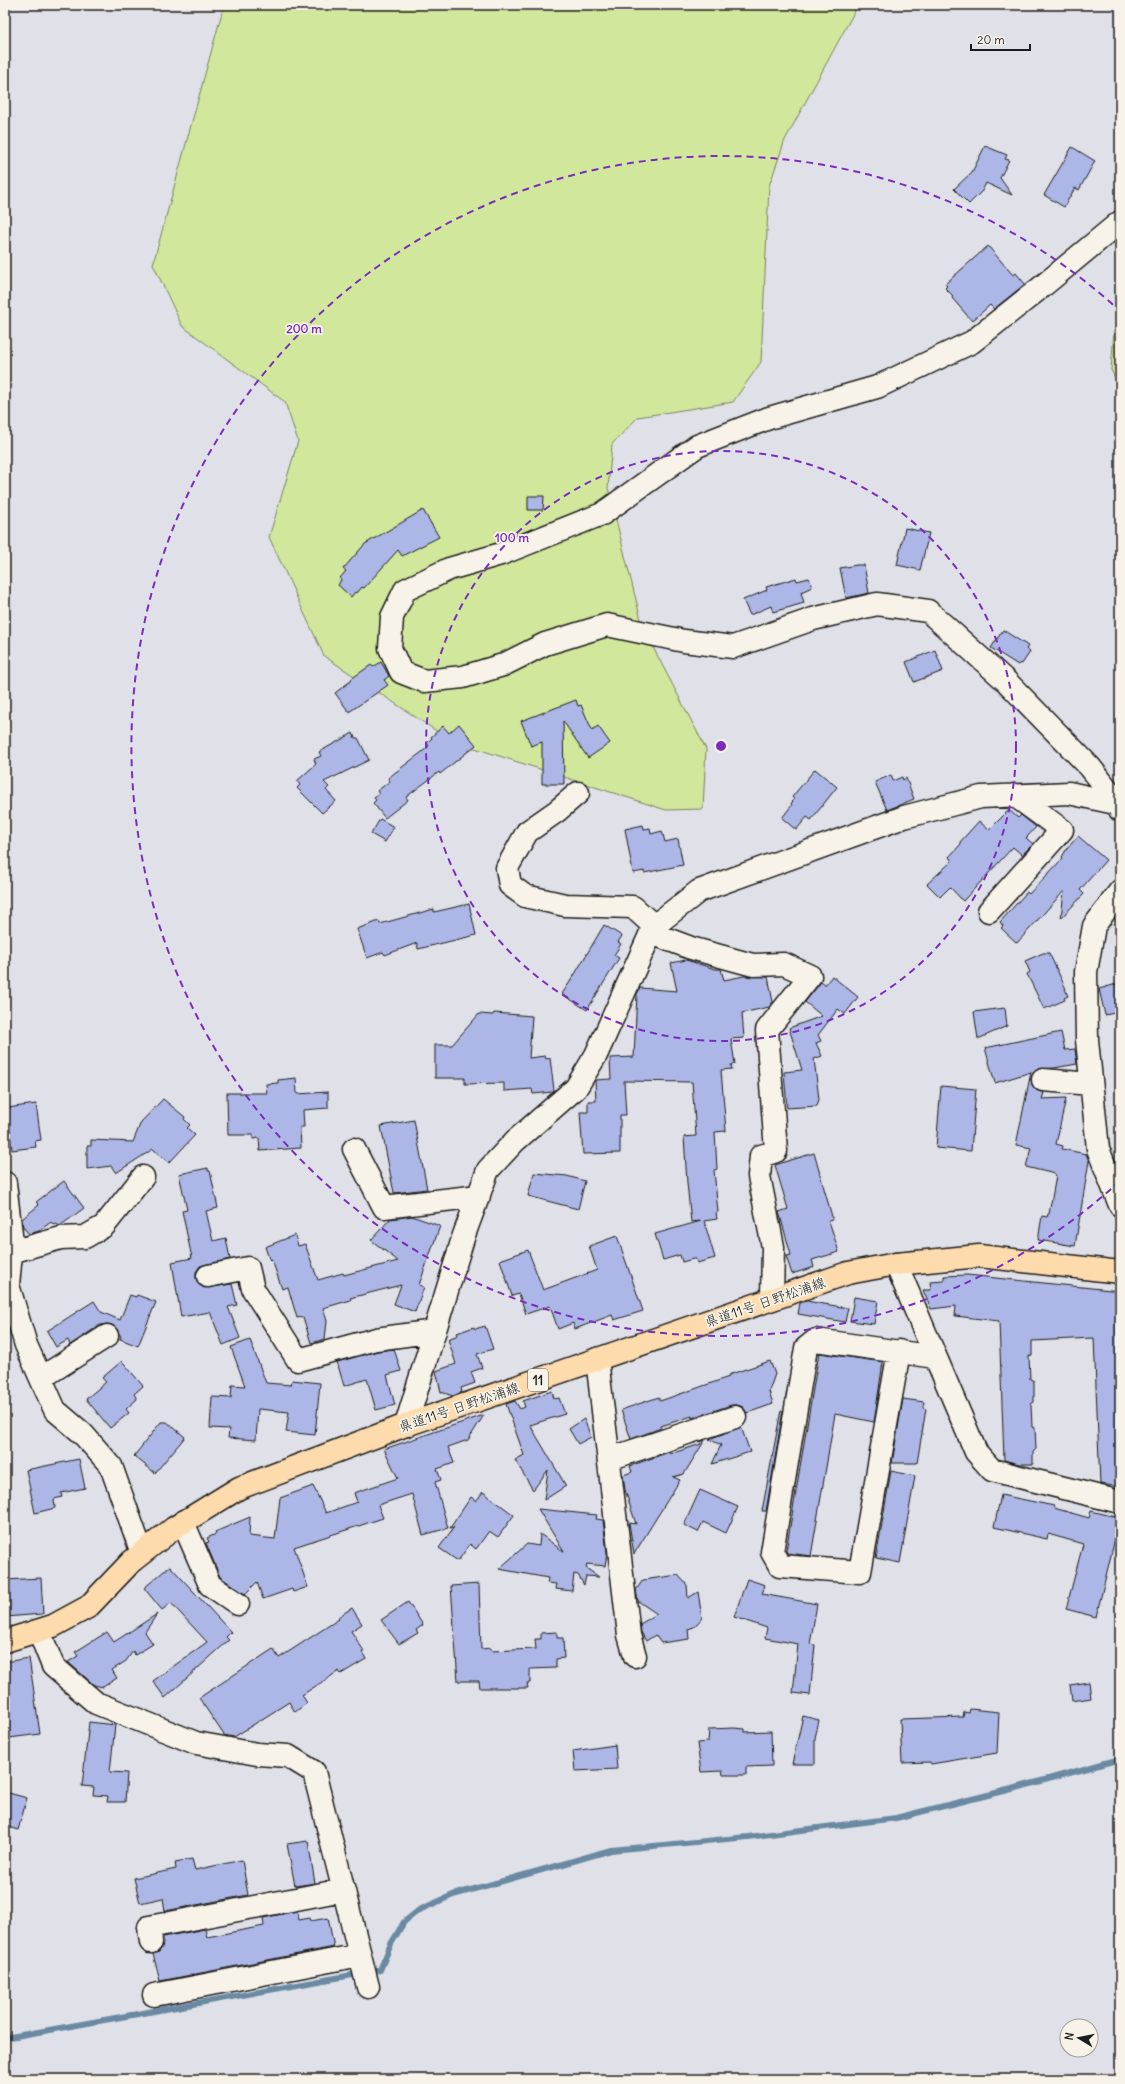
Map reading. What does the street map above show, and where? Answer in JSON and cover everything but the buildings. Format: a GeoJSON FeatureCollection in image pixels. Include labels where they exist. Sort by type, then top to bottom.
{"type":"FeatureCollection","features":[{"type":"Feature","properties":{"kind":"main road","name":"県道11号 日野松浦線"},"geometry":{"type":"LineString","coordinates":[[5,1641],[54,1626],[88,1607],[142,1553],[183,1522],[239,1488],[406,1425],[848,1273],[896,1264],[979,1256],[1120,1272]]}},
{"type":"Feature","properties":{"kind":"street"},"geometry":{"type":"LineString","coordinates":[[1120,222],[1044,286],[972,342],[877,387],[769,418],[697,446],[602,514],[501,554],[448,569],[405,590],[392,617],[390,648],[401,672],[424,681],[463,678],[503,666],[546,644],[607,625],[684,641],[733,647],[813,618],[877,604],[928,611],[1006,681],[1090,767],[1120,806]]}},
{"type":"Feature","properties":{"kind":"street"},"geometry":{"type":"LineString","coordinates":[[578,793],[557,811],[527,832],[507,868],[510,885],[525,896],[565,905],[633,907],[652,930],[691,948],[753,965],[784,964],[810,976],[767,1030],[776,1151],[761,1156],[759,1176],[773,1247],[772,1299]]}},
{"type":"Feature","properties":{"kind":"street"},"geometry":{"type":"LineString","coordinates":[[406,1425],[464,1235],[488,1170],[515,1140],[576,1088],[596,1055],[652,930],[699,891],[904,817],[981,797],[1014,795],[1068,793],[1120,806]]}},
{"type":"Feature","properties":{"kind":"street"},"geometry":{"type":"LineString","coordinates":[[989,911],[1062,830],[1014,795]]}},
{"type":"Feature","properties":{"kind":"street"},"geometry":{"type":"LineString","coordinates":[[1120,890],[1094,926],[1086,972],[1087,1040],[1098,1149],[1120,1205]]}},
{"type":"Feature","properties":{"kind":"street"},"geometry":{"type":"LineString","coordinates":[[1043,1080],[1091,1084]]}},
{"type":"Feature","properties":{"kind":"street"},"geometry":{"type":"LineString","coordinates":[[354,1149],[384,1207],[479,1196]]}},
{"type":"Feature","properties":{"kind":"street"},"geometry":{"type":"LineString","coordinates":[[11,1252],[61,1238],[85,1238],[104,1226],[143,1177]]}},
{"type":"Feature","properties":{"kind":"street"},"geometry":{"type":"LineString","coordinates":[[5,1183],[12,1243],[8,1285],[14,1333],[41,1378],[55,1410],[82,1433],[111,1466],[142,1553]]}},
{"type":"Feature","properties":{"kind":"street"},"geometry":{"type":"LineString","coordinates":[[896,1264],[976,1452],[992,1470],[1120,1502]]}},
{"type":"Feature","properties":{"kind":"street"},"geometry":{"type":"LineString","coordinates":[[208,1276],[248,1268],[253,1289],[298,1360],[376,1339],[435,1331]]}},
{"type":"Feature","properties":{"kind":"street"},"geometry":{"type":"LineString","coordinates":[[41,1378],[107,1336]]}},
{"type":"Feature","properties":{"kind":"street"},"geometry":{"type":"LineString","coordinates":[[899,1352],[860,1572],[780,1566],[772,1552],[806,1348],[816,1340],[935,1357]]}},
{"type":"Feature","properties":{"kind":"street"},"geometry":{"type":"LineString","coordinates":[[598,1359],[629,1635],[636,1656]]}},
{"type":"Feature","properties":{"kind":"street"},"geometry":{"type":"LineString","coordinates":[[609,1459],[735,1417]]}},
{"type":"Feature","properties":{"kind":"street"},"geometry":{"type":"LineString","coordinates":[[183,1522],[210,1585],[238,1604]]}},
{"type":"Feature","properties":{"kind":"street"},"geometry":{"type":"LineString","coordinates":[[39,1631],[53,1666],[96,1703],[196,1742],[257,1754],[288,1756],[314,1772],[368,1987]]}},
{"type":"Feature","properties":{"kind":"street"},"geometry":{"type":"LineString","coordinates":[[151,1942],[149,1927],[343,1890]]}},
{"type":"Feature","properties":{"kind":"street"},"geometry":{"type":"LineString","coordinates":[[154,1995],[361,1958]]}},
{"type":"Feature","properties":{"kind":"green space"},"geometry":{"type":"Polygon","coordinates":[[[224,5],[858,5],[785,140],[769,186],[761,362],[733,402],[638,417],[612,444],[608,488],[643,628],[706,749],[703,809],[666,810],[450,740],[324,656],[269,537],[298,441],[285,402],[182,326],[153,264],[224,5]]]}},
{"type":"Feature","properties":{"kind":"green space"},"geometry":{"type":"Polygon","coordinates":[[[1120,330],[1120,388],[1111,370],[1114,331],[1120,330]]]}},
{"type":"Feature","properties":{"kind":"waterway"},"geometry":{"type":"LineString","coordinates":[[5,2038],[380,1970],[391,1944],[404,1922],[419,1910],[453,1895],[611,1850],[748,1837],[896,1818],[1016,1788],[1120,1759]]}}]}
